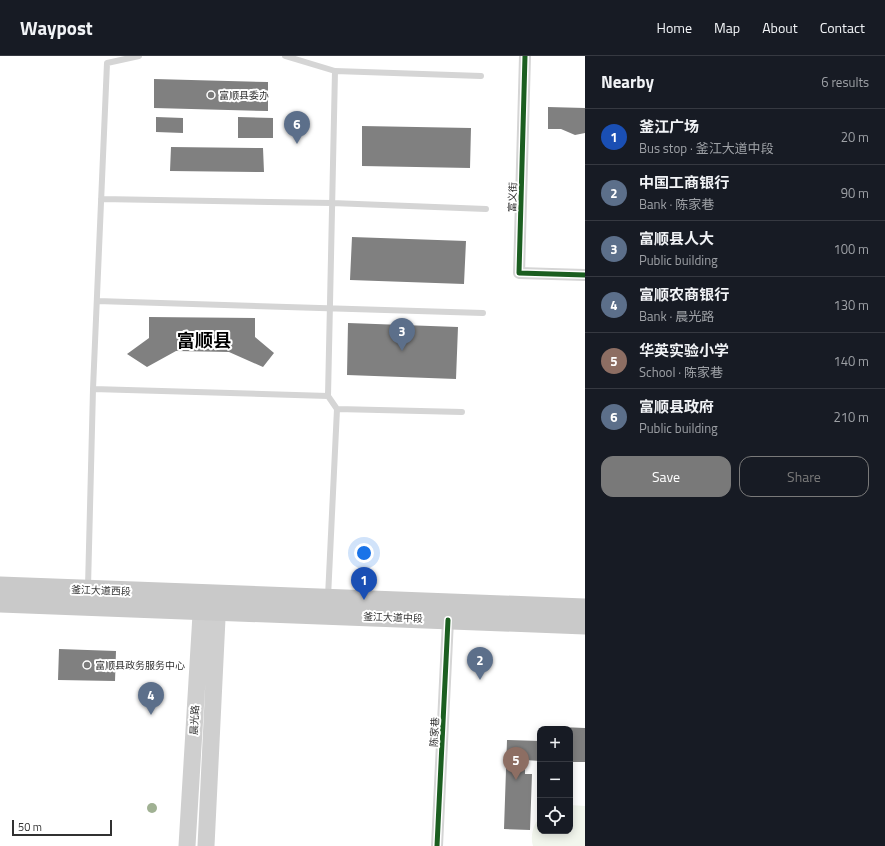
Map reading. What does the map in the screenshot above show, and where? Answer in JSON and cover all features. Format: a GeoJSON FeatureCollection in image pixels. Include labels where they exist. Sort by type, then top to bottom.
{"type":"FeatureCollection","features":[{"type":"Feature","properties":{"kind":"main road","name":"釜江大道西段"},"geometry":{"type":"LineString","coordinates":[[0,586],[88,589],[210,602]]}},
{"type":"Feature","properties":{"kind":"main road","name":"釜江大道中段"},"geometry":{"type":"LineString","coordinates":[[210,602],[328,598],[585,608]]}},
{"type":"Feature","properties":{"kind":"main road","name":"釜江大道西段"},"geometry":{"type":"LineString","coordinates":[[0,602],[210,602]]}},
{"type":"Feature","properties":{"kind":"main road","name":"釜江大道中段"},"geometry":{"type":"LineString","coordinates":[[210,602],[448,620],[585,625]]}},
{"type":"Feature","properties":{"kind":"main road","name":"晨光路"},"geometry":{"type":"LineString","coordinates":[[187,846],[210,602]]}},
{"type":"Feature","properties":{"kind":"main road","name":"晨光路"},"geometry":{"type":"LineString","coordinates":[[206,846],[210,602]]}},
{"type":"Feature","properties":{"kind":"street","name":"富义街"},"geometry":{"type":"LineString","coordinates":[[525,56],[519,273],[585,275]]}},
{"type":"Feature","properties":{"kind":"street","name":"陈家巷"},"geometry":{"type":"LineString","coordinates":[[437,846],[448,620]]}},
{"type":"Feature","properties":{"kind":"lane"},"geometry":{"type":"LineString","coordinates":[[88,589],[93,390],[107,63],[138,56]]}},
{"type":"Feature","properties":{"kind":"lane"},"geometry":{"type":"LineString","coordinates":[[285,56],[335,71],[482,76]]}},
{"type":"Feature","properties":{"kind":"lane"},"geometry":{"type":"LineString","coordinates":[[328,598],[337,409],[328,396],[335,71]]}},
{"type":"Feature","properties":{"kind":"lane"},"geometry":{"type":"LineString","coordinates":[[101,199],[332,203],[486,209]]}},
{"type":"Feature","properties":{"kind":"lane"},"geometry":{"type":"LineString","coordinates":[[97,301],[330,307],[483,313]]}},
{"type":"Feature","properties":{"kind":"lane"},"geometry":{"type":"LineString","coordinates":[[93,390],[328,396]]}},
{"type":"Feature","properties":{"kind":"lane"},"geometry":{"type":"LineString","coordinates":[[337,409],[462,412]]}},
{"type":"Feature","properties":{"kind":"shaded area"},"geometry":{"type":"Polygon","coordinates":[[[573,805],[585,806],[585,846],[533,846],[532,838],[537,822],[537,834],[573,834],[573,805]]]}},
{"type":"Feature","properties":{"kind":"building","name":"富顺县委办"},"geometry":{"type":"Polygon","coordinates":[[[154,79],[268,82],[268,111],[154,108],[154,79]]]}},
{"type":"Feature","properties":{"kind":"building"},"geometry":{"type":"Polygon","coordinates":[[[548,107],[585,108],[585,133],[575,135],[561,129],[548,129],[548,107]]]}},
{"type":"Feature","properties":{"kind":"building"},"geometry":{"type":"Polygon","coordinates":[[[156,117],[183,118],[183,133],[156,132],[156,117]]]}},
{"type":"Feature","properties":{"kind":"building"},"geometry":{"type":"Polygon","coordinates":[[[238,117],[273,118],[273,138],[238,138],[238,117]]]}},
{"type":"Feature","properties":{"kind":"building"},"geometry":{"type":"Polygon","coordinates":[[[362,126],[471,128],[470,168],[362,166],[362,126]]]}},
{"type":"Feature","properties":{"kind":"building"},"geometry":{"type":"Polygon","coordinates":[[[171,147],[263,148],[264,172],[170,171],[171,147]]]}},
{"type":"Feature","properties":{"kind":"building"},"geometry":{"type":"Polygon","coordinates":[[[352,237],[466,241],[464,284],[350,280],[352,237]]]}},
{"type":"Feature","properties":{"kind":"building"},"geometry":{"type":"Polygon","coordinates":[[[149,317],[255,318],[255,337],[274,353],[263,367],[229,352],[176,351],[147,367],[127,354],[149,338],[149,317]]]}},
{"type":"Feature","properties":{"kind":"building"},"geometry":{"type":"Polygon","coordinates":[[[348,323],[458,327],[456,379],[347,375],[348,323]]]}},
{"type":"Feature","properties":{"kind":"building","name":"富顺县政务服务中心"},"geometry":{"type":"Polygon","coordinates":[[[59,649],[116,651],[115,681],[58,680],[59,649]]]}},
{"type":"Feature","properties":{"kind":"building"},"geometry":{"type":"Polygon","coordinates":[[[573,728],[585,728],[585,762],[573,762],[573,728]]]}},
{"type":"Feature","properties":{"kind":"building"},"geometry":{"type":"Polygon","coordinates":[[[507,740],[537,741],[537,761],[525,760],[525,774],[532,774],[530,830],[504,829],[507,740]]]}},
{"type":"Feature","properties":{"kind":"cycle path"},"geometry":{"type":"LineString","coordinates":[[525,56],[519,273],[585,275]]}},
{"type":"Feature","properties":{"kind":"cycle path"},"geometry":{"type":"LineString","coordinates":[[437,846],[448,620]]}},
{"type":"Feature","properties":{"kind":"place","name":"富顺县委办"},"geometry":{"type":"Point","coordinates":[211,95]}},
{"type":"Feature","properties":{"kind":"place","name":"富顺县政府"},"geometry":{"type":"Point","coordinates":[297,144]}},
{"type":"Feature","properties":{"kind":"place","name":"富顺县人大"},"geometry":{"type":"Point","coordinates":[402,351]}},
{"type":"Feature","properties":{"kind":"place","name":"釜江广场"},"geometry":{"type":"Point","coordinates":[364,600]}},
{"type":"Feature","properties":{"kind":"place","name":"富顺县政务服务中心"},"geometry":{"type":"Point","coordinates":[87,665]}},
{"type":"Feature","properties":{"kind":"place","name":"中国工商银行"},"geometry":{"type":"Point","coordinates":[480,680]}},
{"type":"Feature","properties":{"kind":"place","name":"富顺农商银行"},"geometry":{"type":"Point","coordinates":[151,715]}},
{"type":"Feature","properties":{"kind":"place","name":"华英实验小学"},"geometry":{"type":"Point","coordinates":[516,780]}},
{"type":"Feature","properties":{"kind":"district","name":"富顺县"},"geometry":{"type":"Point","coordinates":[204,341]}}]}
